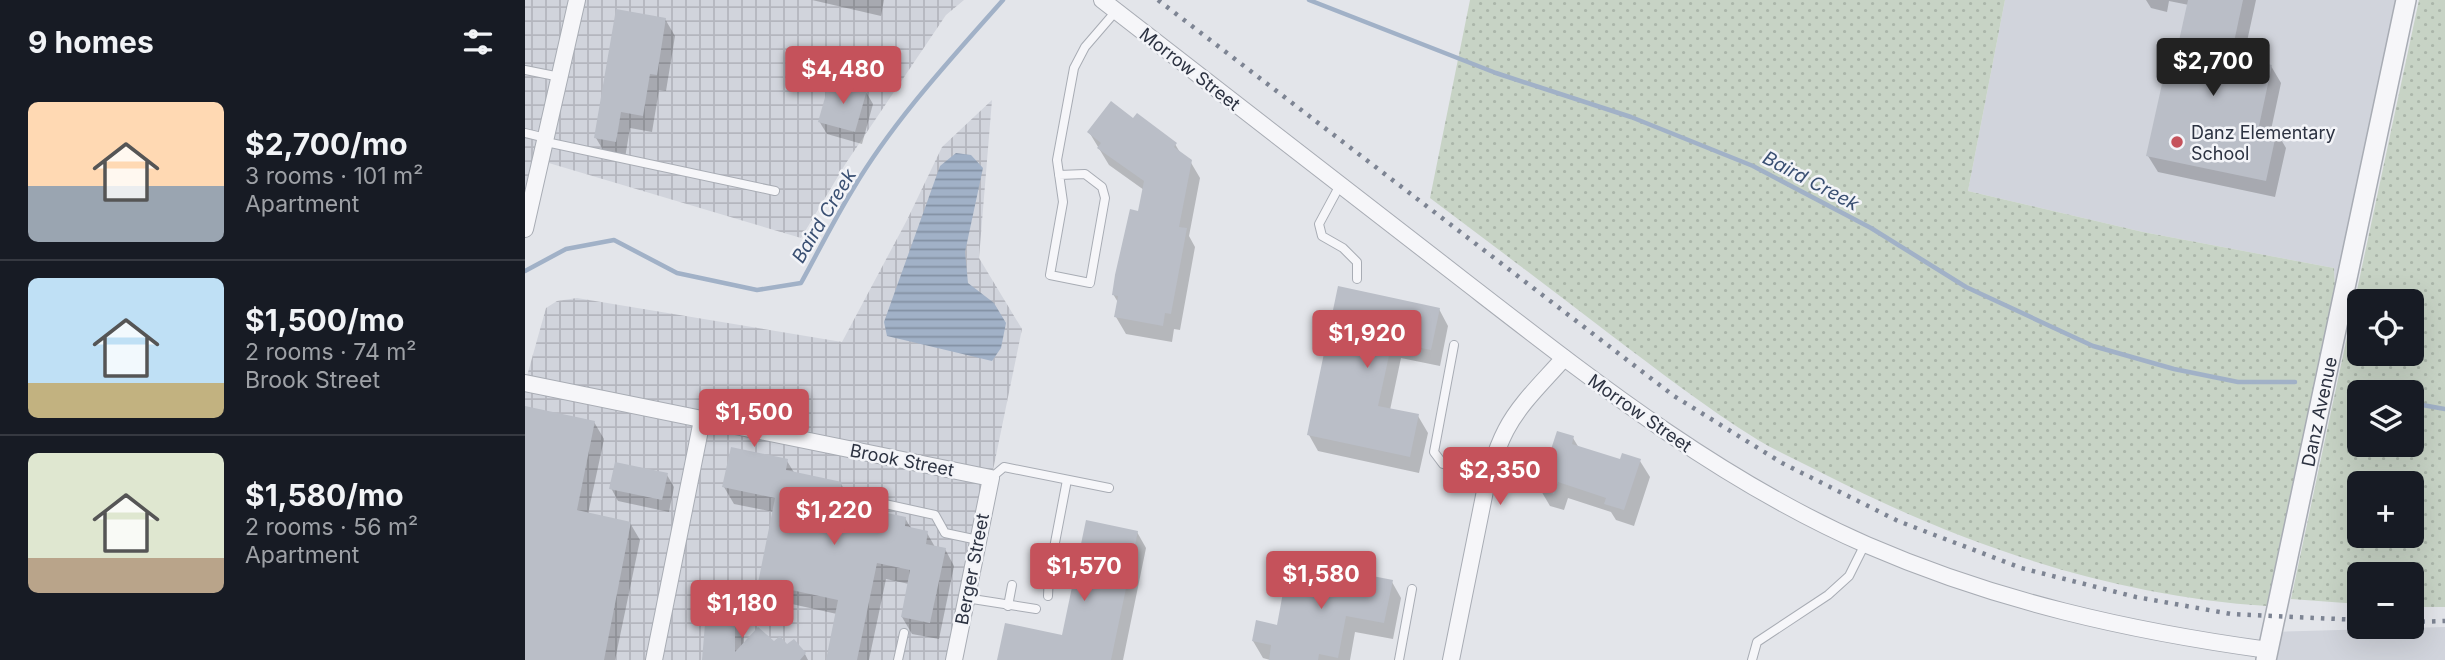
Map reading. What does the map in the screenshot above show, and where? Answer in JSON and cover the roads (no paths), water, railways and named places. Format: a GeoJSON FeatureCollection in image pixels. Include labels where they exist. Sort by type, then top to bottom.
{"type":"FeatureCollection","features":[{"type":"Feature","properties":{"kind":"street"},"geometry":{"type":"LineString","coordinates":[[525,229],[528,202],[547,140],[577,0]]}},
{"type":"Feature","properties":{"kind":"street","name":"Morrow Street"},"geometry":{"type":"LineString","coordinates":[[1101,0],[1632,410],[1749,485],[1865,544],[1938,572],[2048,608],[2267,655]]}},
{"type":"Feature","properties":{"kind":"street","name":"Danz Avenue"},"geometry":{"type":"LineString","coordinates":[[2267,655],[2406,0]]}},
{"type":"Feature","properties":{"kind":"street"},"geometry":{"type":"LineString","coordinates":[[1451,660],[1488,476],[1506,429],[1563,358]]}},
{"type":"Feature","properties":{"kind":"street","name":"Brook Street"},"geometry":{"type":"LineString","coordinates":[[525,383],[991,478]]}},
{"type":"Feature","properties":{"kind":"street"},"geometry":{"type":"LineString","coordinates":[[654,660],[702,420]]}},
{"type":"Feature","properties":{"kind":"street","name":"Berger Street"},"geometry":{"type":"LineString","coordinates":[[954,660],[991,478]]}},
{"type":"Feature","properties":{"kind":"lane"},"geometry":{"type":"LineString","coordinates":[[1059,175],[1085,174],[1103,187],[1105,198],[1090,283],[1050,275],[1063,202],[1059,175],[1057,160],[1074,68],[1085,47],[1116,11]]}},
{"type":"Feature","properties":{"kind":"lane"},"geometry":{"type":"LineString","coordinates":[[525,70],[560,77]]}},
{"type":"Feature","properties":{"kind":"lane"},"geometry":{"type":"LineString","coordinates":[[525,133],[775,191]]}},
{"type":"Feature","properties":{"kind":"lane"},"geometry":{"type":"LineString","coordinates":[[1340,185],[1319,224],[1322,236],[1343,248],[1356,262],[1357,279]]}},
{"type":"Feature","properties":{"kind":"lane"},"geometry":{"type":"LineString","coordinates":[[1454,345],[1434,452],[1443,464],[1488,476]]}},
{"type":"Feature","properties":{"kind":"lane"},"geometry":{"type":"LineString","coordinates":[[991,478],[1004,467],[1109,488]]}},
{"type":"Feature","properties":{"kind":"lane"},"geometry":{"type":"LineString","coordinates":[[1048,596],[1049,574],[1067,480]]}},
{"type":"Feature","properties":{"kind":"lane"},"geometry":{"type":"LineString","coordinates":[[862,499],[935,515],[945,533],[978,540]]}},
{"type":"Feature","properties":{"kind":"lane"},"geometry":{"type":"LineString","coordinates":[[1752,660],[1757,642],[1828,595],[1849,576],[1865,544]]}},
{"type":"Feature","properties":{"kind":"lane"},"geometry":{"type":"LineString","coordinates":[[1008,606],[1012,585]]}},
{"type":"Feature","properties":{"kind":"lane"},"geometry":{"type":"LineString","coordinates":[[1399,660],[1412,589]]}},
{"type":"Feature","properties":{"kind":"lane"},"geometry":{"type":"LineString","coordinates":[[966,598],[1036,609]]}},
{"type":"Feature","properties":{"kind":"lane"},"geometry":{"type":"LineString","coordinates":[[898,660],[904,633]]}},
{"type":"Feature","properties":{"kind":"water"},"geometry":{"type":"Polygon","coordinates":[[[956,153],[971,155],[983,168],[965,252],[968,283],[994,303],[1006,323],[1001,348],[992,361],[887,336],[884,322],[940,166],[956,153]]]}},
{"type":"Feature","properties":{"kind":"waterway","name":"Baird Creek"},"geometry":{"type":"LineString","coordinates":[[525,271],[566,249],[614,240],[677,273],[757,290],[801,283],[846,201],[886,139],[923,91],[1003,0]]}},
{"type":"Feature","properties":{"kind":"waterway","name":"Baird Creek"},"geometry":{"type":"LineString","coordinates":[[1309,0],[1496,73],[1631,117],[1753,166],[1871,228],[1966,287],[2093,346],[2174,369],[2238,382],[2295,382]]}},
{"type":"Feature","properties":{"kind":"waterway","name":"Baird Creek"},"geometry":{"type":"LineString","coordinates":[[2424,405],[2445,409]]}},
{"type":"Feature","properties":{"kind":"railway"},"geometry":{"type":"LineString","coordinates":[[1158,0],[1674,396],[1782,463],[1898,521],[2021,568],[2136,597],[2231,614],[2347,619]]}},
{"type":"Feature","properties":{"kind":"railway"},"geometry":{"type":"LineString","coordinates":[[2424,622],[2445,621]]}},
{"type":"Feature","properties":{"kind":"place","name":"Danz Elementary School"},"geometry":{"type":"Point","coordinates":[2177,142]}}]}
